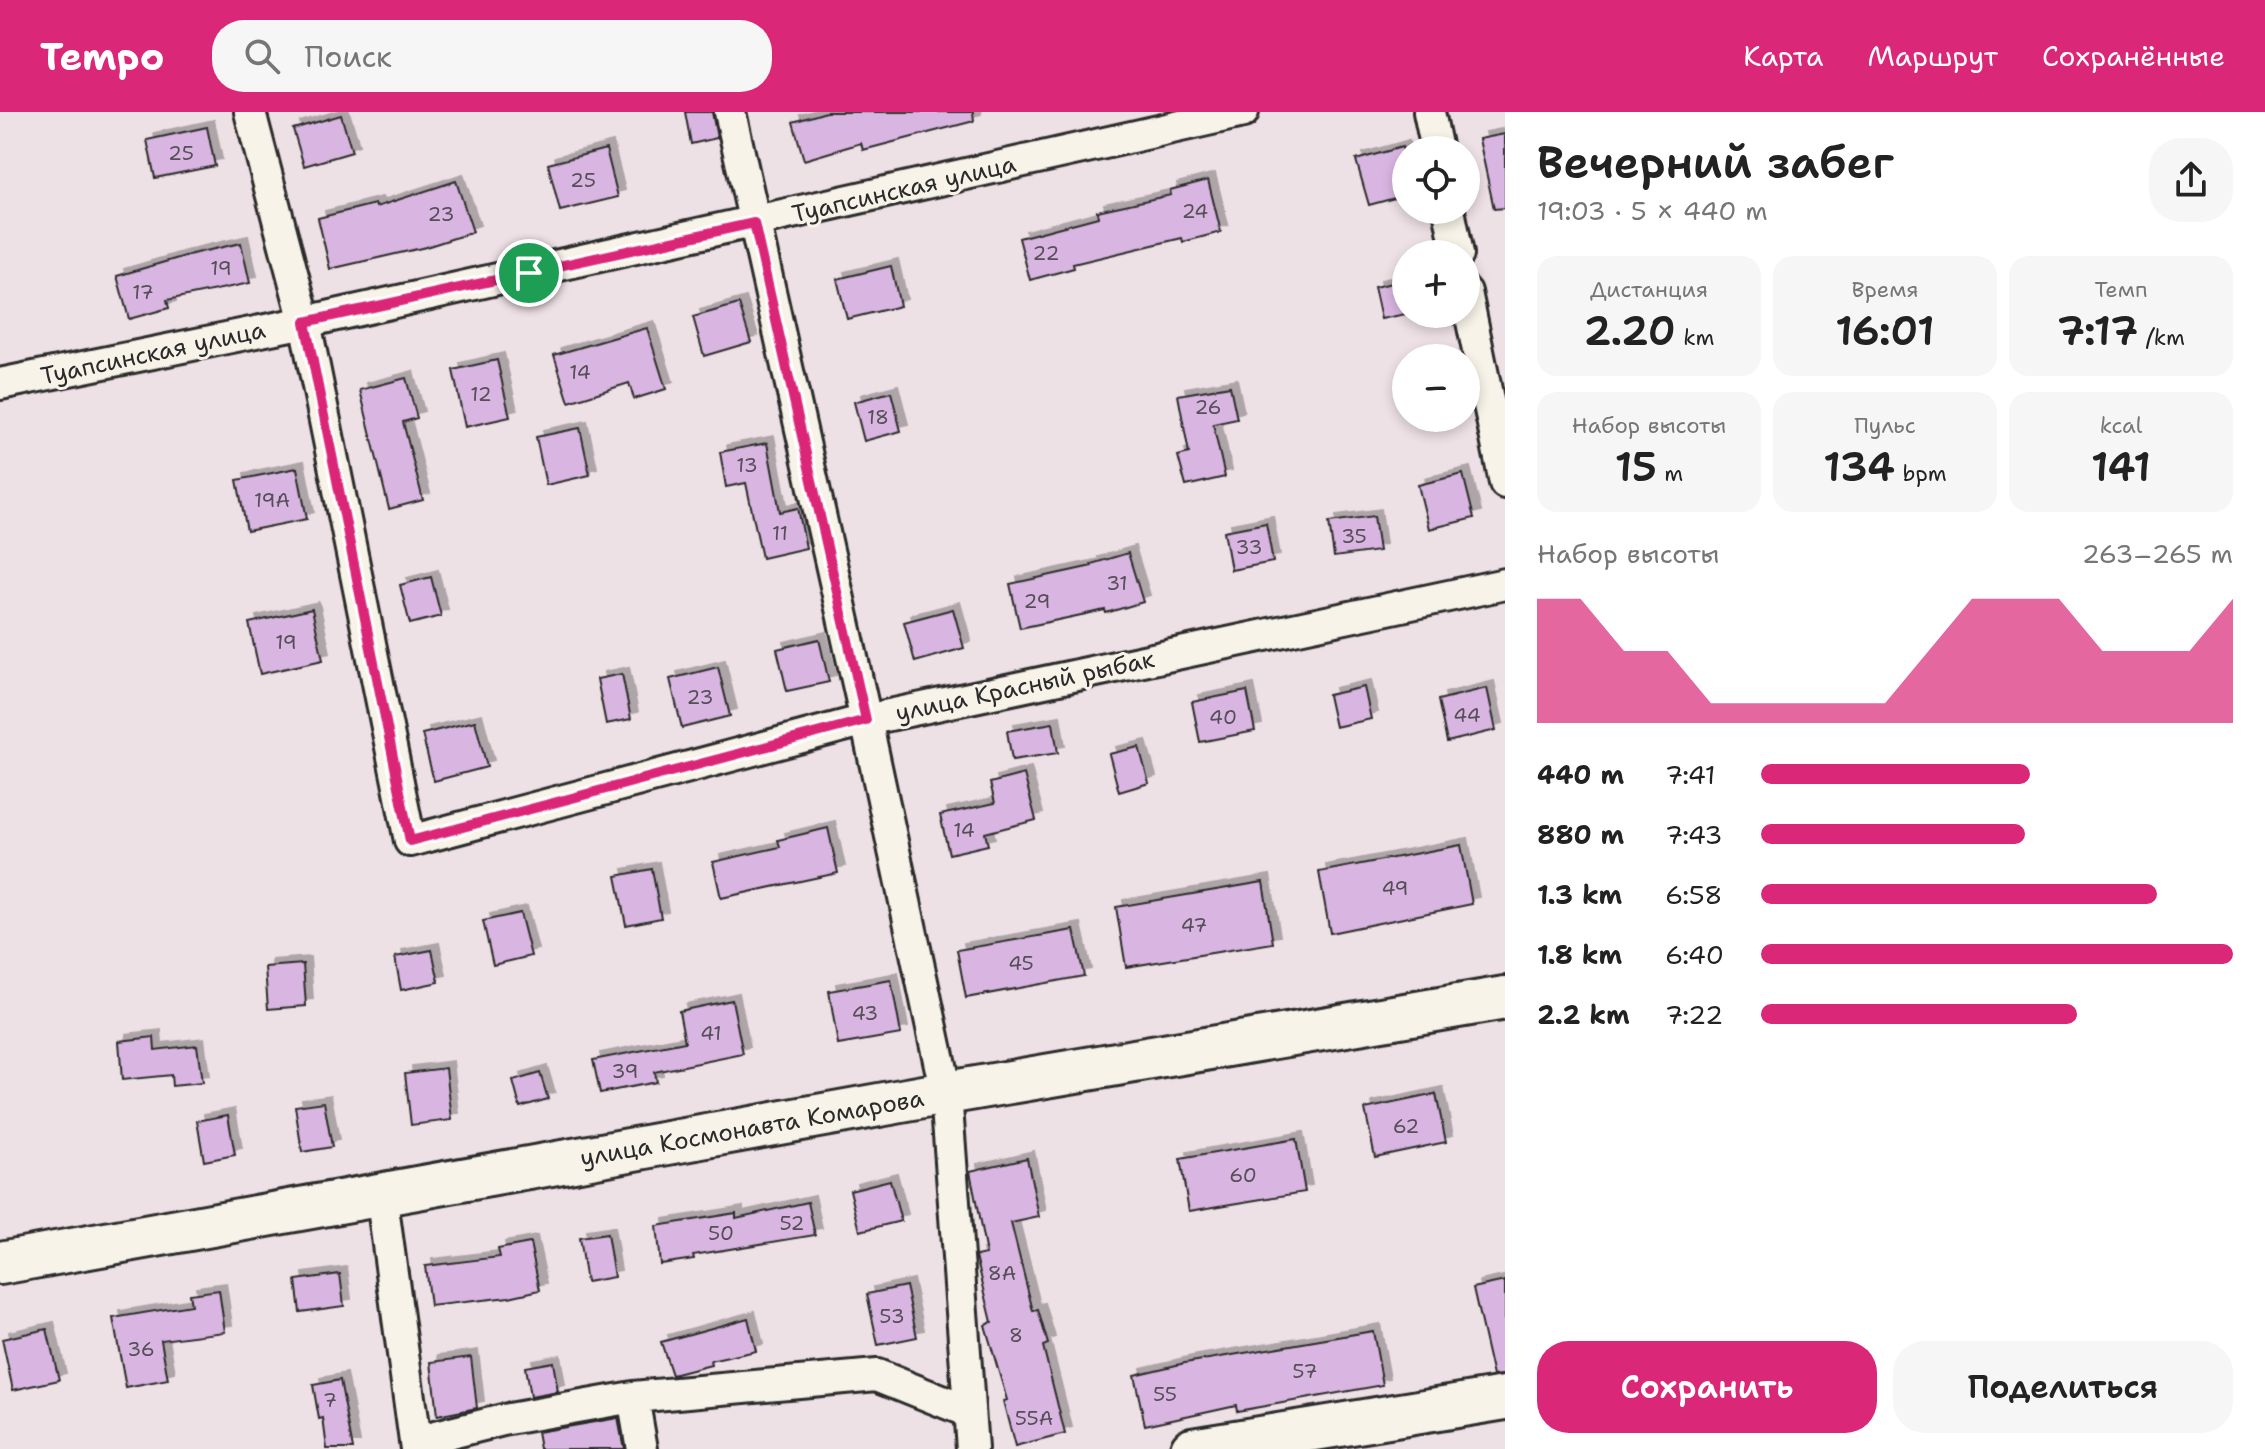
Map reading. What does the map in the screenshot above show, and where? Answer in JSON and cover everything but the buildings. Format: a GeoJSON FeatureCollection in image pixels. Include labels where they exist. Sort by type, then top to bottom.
{"type":"FeatureCollection","features":[{"type":"Feature","properties":{"kind":"main road","name":"улица Космонавта Комарова"},"geometry":{"type":"LineString","coordinates":[[0,1263],[946,1093],[1505,998]]}},
{"type":"Feature","properties":{"kind":"main road"},"geometry":{"type":"LineString","coordinates":[[1192,1449],[1505,1398]]}},
{"type":"Feature","properties":{"kind":"street"},"geometry":{"type":"LineString","coordinates":[[250,112],[305,322]]}},
{"type":"Feature","properties":{"kind":"street"},"geometry":{"type":"LineString","coordinates":[[730,112],[946,1093],[972,1449]]}},
{"type":"Feature","properties":{"kind":"street","name":"Туапсинская улица"},"geometry":{"type":"LineString","coordinates":[[0,384],[305,322],[1243,112]]}},
{"type":"Feature","properties":{"kind":"street"},"geometry":{"type":"LineString","coordinates":[[1429,112],[1434,136]]}},
{"type":"Feature","properties":{"kind":"street","name":"улица Красный рыбак"},"geometry":{"type":"LineString","coordinates":[[305,322],[410,841],[866,720],[1505,584]]}},
{"type":"Feature","properties":{"kind":"street"},"geometry":{"type":"LineString","coordinates":[[1473,328],[1505,483]]}},
{"type":"Feature","properties":{"kind":"street"},"geometry":{"type":"LineString","coordinates":[[381,1193],[416,1446],[503,1420],[633,1397],[877,1375],[969,1412]]}},
{"type":"Feature","properties":{"kind":"street"},"geometry":{"type":"LineString","coordinates":[[633,1397],[642,1449]]}},
{"type":"Feature","properties":{"kind":"route"},"geometry":{"type":"LineString","coordinates":[[754,223],[866,720],[410,841],[305,322],[529,273],[754,223]]}}]}
